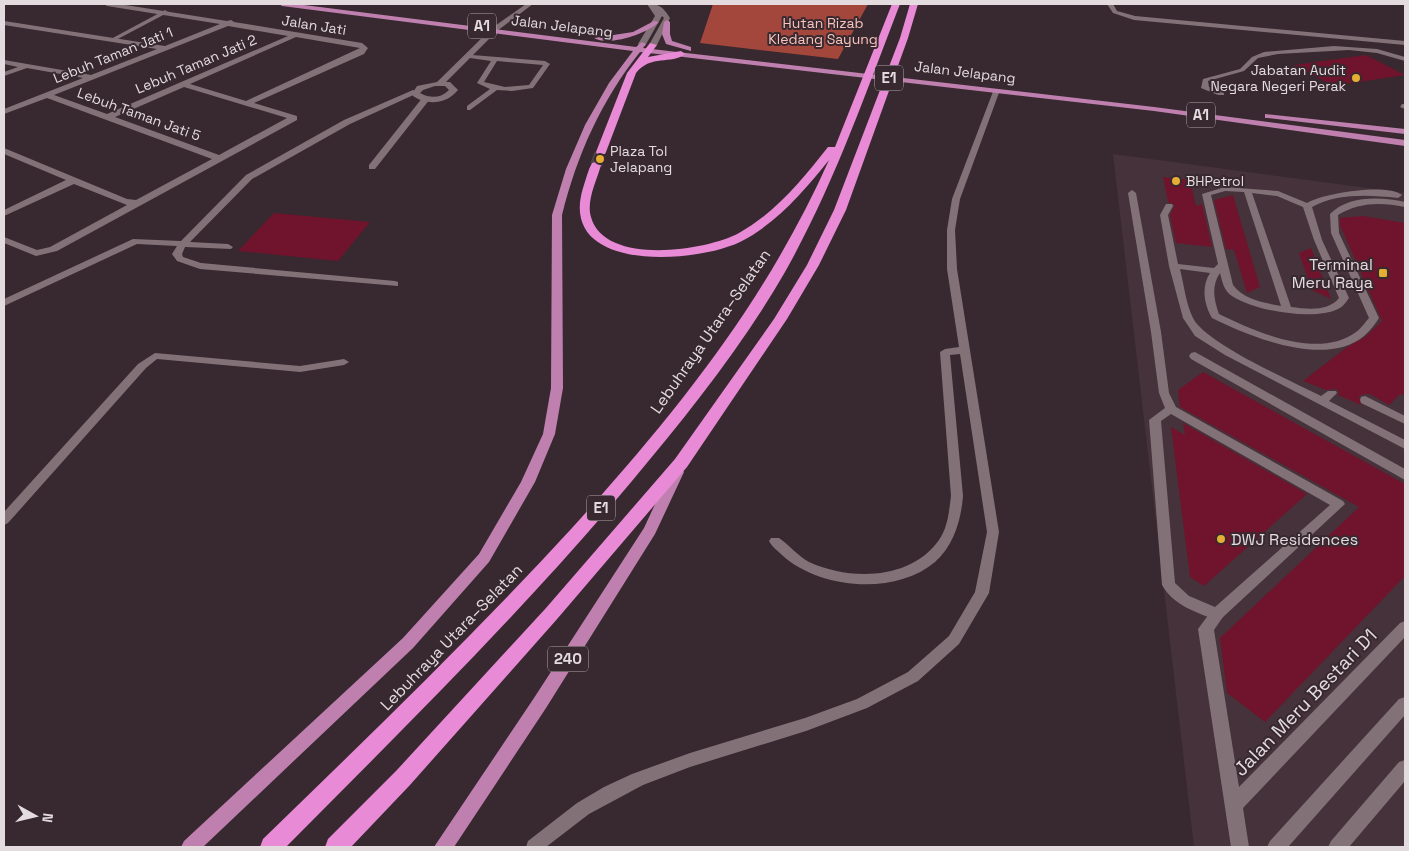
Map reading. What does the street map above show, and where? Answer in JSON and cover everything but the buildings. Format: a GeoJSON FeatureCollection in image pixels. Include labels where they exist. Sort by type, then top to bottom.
{"type":"FeatureCollection","features":[{"type":"Feature","properties":{"kind":"highway","name":"Lebuhraya Utara–Selatan"},"geometry":{"type":"LineString","coordinates":[[271,847],[444,674],[588,524],[688,402],[751,314],[793,246],[848,127],[896,4]]}},
{"type":"Feature","properties":{"kind":"highway","name":"E1"},"geometry":{"type":"LineString","coordinates":[[336,847],[403,778],[546,620],[682,463],[780,319],[813,265],[840,210],[904,38],[914,4]]}},
{"type":"Feature","properties":{"kind":"highway"},"geometry":{"type":"LineString","coordinates":[[602,152],[637,64],[646,47]]}},
{"type":"Feature","properties":{"kind":"highway"},"geometry":{"type":"LineString","coordinates":[[637,64],[656,57],[681,54]]}},
{"type":"Feature","properties":{"kind":"highway"},"geometry":{"type":"LineString","coordinates":[[596,165],[590,189],[584,202],[588,225],[599,236],[614,246],[644,254],[690,253],[724,244],[749,232],[771,216],[821,163],[848,127]]}},
{"type":"Feature","properties":{"kind":"main road","name":"Jalan Jelapang"},"geometry":{"type":"LineString","coordinates":[[282,4],[591,41],[693,50],[1405,132]]}},
{"type":"Feature","properties":{"kind":"main road","name":"Jalan Jelapang"},"geometry":{"type":"LineString","coordinates":[[322,4],[591,41]]}},
{"type":"Feature","properties":{"kind":"main road"},"geometry":{"type":"LineString","coordinates":[[591,41],[632,35],[646,30],[656,22]]}},
{"type":"Feature","properties":{"kind":"main road"},"geometry":{"type":"LineString","coordinates":[[667,22],[666,34],[669,42],[693,50]]}},
{"type":"Feature","properties":{"kind":"main road"},"geometry":{"type":"LineString","coordinates":[[591,41],[614,50],[618,57],[615,78]]}},
{"type":"Feature","properties":{"kind":"main road","name":"Jalan Jelapang"},"geometry":{"type":"LineString","coordinates":[[646,47],[681,54],[996,90],[1405,143]]}},
{"type":"Feature","properties":{"kind":"main road"},"geometry":{"type":"LineString","coordinates":[[190,847],[408,643],[484,558],[528,482],[549,434],[557,388],[557,216],[562,193],[577,152],[598,106],[615,78],[646,47]]}},
{"type":"Feature","properties":{"kind":"main road","name":"240"},"geometry":{"type":"LineString","coordinates":[[443,847],[540,703],[650,530],[682,463]]}},
{"type":"Feature","properties":{"kind":"street","name":"Jalan Jati"},"geometry":{"type":"LineString","coordinates":[[107,4],[231,22],[295,35],[362,45],[364,48],[361,52],[248,103]]}},
{"type":"Feature","properties":{"kind":"street"},"geometry":{"type":"LineString","coordinates":[[444,84],[500,25],[530,4]]}},
{"type":"Feature","properties":{"kind":"street"},"geometry":{"type":"LineString","coordinates":[[444,84],[513,19],[536,4]]}},
{"type":"Feature","properties":{"kind":"street"},"geometry":{"type":"LineString","coordinates":[[646,47],[658,16],[654,9],[647,4]]}},
{"type":"Feature","properties":{"kind":"street"},"geometry":{"type":"LineString","coordinates":[[646,47],[667,22],[665,13],[653,4]]}},
{"type":"Feature","properties":{"kind":"street","name":"Lebuh Taman Jati 1"},"geometry":{"type":"LineString","coordinates":[[4,112],[231,22]]}},
{"type":"Feature","properties":{"kind":"street"},"geometry":{"type":"LineString","coordinates":[[4,23],[166,48]]}},
{"type":"Feature","properties":{"kind":"street","name":"Lebuh Taman Jati 2"},"geometry":{"type":"LineString","coordinates":[[108,117],[295,35]]}},
{"type":"Feature","properties":{"kind":"street"},"geometry":{"type":"LineString","coordinates":[[4,62],[91,77]]}},
{"type":"Feature","properties":{"kind":"street"},"geometry":{"type":"LineString","coordinates":[[4,74],[27,66]]}},
{"type":"Feature","properties":{"kind":"street"},"geometry":{"type":"LineString","coordinates":[[4,240],[36,253],[65,242],[294,118],[183,84]]}},
{"type":"Feature","properties":{"kind":"street"},"geometry":{"type":"LineString","coordinates":[[444,84],[454,90],[449,95],[426,99],[418,96],[416,92],[424,86],[444,84]]}},
{"type":"Feature","properties":{"kind":"street","name":"Lebuh Taman Jati 5"},"geometry":{"type":"LineString","coordinates":[[47,95],[221,159]]}},
{"type":"Feature","properties":{"kind":"street"},"geometry":{"type":"LineString","coordinates":[[7,154],[125,202],[138,203]]}},
{"type":"Feature","properties":{"kind":"street"},"geometry":{"type":"LineString","coordinates":[[4,213],[74,180]]}},
{"type":"Feature","properties":{"kind":"street"},"geometry":{"type":"LineString","coordinates":[[1195,356],[1405,475]]}},
{"type":"Feature","properties":{"kind":"street"},"geometry":{"type":"LineString","coordinates":[[1217,614],[1206,629],[1240,847]]}},
{"type":"Feature","properties":{"kind":"street","name":"Jalan Meru Bestari D1"},"geometry":{"type":"LineString","coordinates":[[1234,805],[1405,627]]}},
{"type":"Feature","properties":{"kind":"street"},"geometry":{"type":"LineString","coordinates":[[1276,847],[1405,704]]}},
{"type":"Feature","properties":{"kind":"street"},"geometry":{"type":"LineString","coordinates":[[1337,847],[1405,768]]}},
{"type":"Feature","properties":{"kind":"lane"},"geometry":{"type":"LineString","coordinates":[[1110,4],[1115,12],[1134,18],[1405,43]]}},
{"type":"Feature","properties":{"kind":"lane"},"geometry":{"type":"LineString","coordinates":[[112,40],[165,12]]}},
{"type":"Feature","properties":{"kind":"lane"},"geometry":{"type":"LineString","coordinates":[[1221,93],[1205,88],[1205,80],[1212,76],[1241,70],[1256,57],[1274,53],[1322,48],[1356,48],[1376,50],[1405,60]]}},
{"type":"Feature","properties":{"kind":"lane"},"geometry":{"type":"LineString","coordinates":[[472,57],[495,59],[547,64],[531,87],[518,90],[495,88],[480,83],[495,59]]}},
{"type":"Feature","properties":{"kind":"lane"},"geometry":{"type":"LineString","coordinates":[[470,108],[495,88]]}},
{"type":"Feature","properties":{"kind":"lane"},"geometry":{"type":"LineString","coordinates":[[534,847],[548,834],[594,802],[638,779],[842,713],[883,695],[918,674],[947,648],[967,623],[979,601],[988,575],[993,532],[952,270],[952,230],[956,199],[996,90]]}},
{"type":"Feature","properties":{"kind":"lane"},"geometry":{"type":"LineString","coordinates":[[395,284],[200,266],[180,259],[177,254],[182,245],[249,177],[346,122],[416,92]]}},
{"type":"Feature","properties":{"kind":"lane"},"geometry":{"type":"LineString","coordinates":[[372,167],[426,99]]}},
{"type":"Feature","properties":{"kind":"lane"},"geometry":{"type":"LineString","coordinates":[[1194,197],[1206,194],[1226,189],[1247,190],[1276,193],[1297,200],[1307,206],[1318,240],[1344,298],[1336,307],[1323,310],[1288,310],[1258,303],[1235,294],[1228,285],[1206,194]]}},
{"type":"Feature","properties":{"kind":"lane"},"geometry":{"type":"LineString","coordinates":[[1247,190],[1288,310]]}},
{"type":"Feature","properties":{"kind":"lane"},"geometry":{"type":"LineString","coordinates":[[1132,193],[1156,332],[1164,393],[1171,409],[1338,504],[1217,614],[1183,599],[1177,595],[1170,585],[1155,420],[1171,409]]}},
{"type":"Feature","properties":{"kind":"lane"},"geometry":{"type":"LineString","coordinates":[[1307,206],[1314,201],[1352,194],[1405,196]]}},
{"type":"Feature","properties":{"kind":"lane"},"geometry":{"type":"LineString","coordinates":[[1223,264],[1215,271],[1207,291],[1215,316],[1262,338],[1332,347],[1352,341],[1369,326],[1374,318],[1335,233],[1334,214],[1344,207],[1360,202],[1405,204]]}},
{"type":"Feature","properties":{"kind":"lane"},"geometry":{"type":"LineString","coordinates":[[1169,206],[1164,214],[1174,266],[1188,318],[1199,334],[1229,353],[1405,445]]}},
{"type":"Feature","properties":{"kind":"lane"},"geometry":{"type":"LineString","coordinates":[[4,303],[128,243],[145,241],[228,247]]}},
{"type":"Feature","properties":{"kind":"lane"},"geometry":{"type":"LineString","coordinates":[[1174,266],[1215,271]]}},
{"type":"Feature","properties":{"kind":"lane"},"geometry":{"type":"LineString","coordinates":[[775,540],[802,564],[826,574],[852,580],[888,578],[911,571],[932,558],[945,542],[954,520],[957,496],[945,352],[964,350]]}},
{"type":"Feature","properties":{"kind":"lane"},"geometry":{"type":"LineString","coordinates":[[4,520],[142,366],[155,356],[300,369],[344,362]]}},
{"type":"Feature","properties":{"kind":"lane"},"geometry":{"type":"LineString","coordinates":[[1320,402],[1332,393]]}},
{"type":"Feature","properties":{"kind":"lane"},"geometry":{"type":"LineString","coordinates":[[1366,400],[1405,420]]}},
{"type":"Feature","properties":{"kind":"shaded area"},"geometry":{"type":"Polygon","coordinates":[[[1113,154],[1405,193],[1405,847],[1194,847],[1113,154]]]}},
{"type":"Feature","properties":{"kind":"green space","name":"Hutan Rizab Kledang Sayung"},"geometry":{"type":"Polygon","coordinates":[[[713,4],[868,4],[838,59],[700,43],[713,4]]]}},
{"type":"Feature","properties":{"kind":"tunnel"},"geometry":{"type":"LineString","coordinates":[[596,165],[601,152]]}},
{"type":"Feature","properties":{"kind":"place","name":"Jabatan Audit Negara Negeri Perak"},"geometry":{"type":"Point","coordinates":[1356,78]}},
{"type":"Feature","properties":{"kind":"place","name":"Plaza Tol Jelapang"},"geometry":{"type":"Point","coordinates":[600,159]}},
{"type":"Feature","properties":{"kind":"place","name":"BHPetrol"},"geometry":{"type":"Point","coordinates":[1176,181]}},
{"type":"Feature","properties":{"kind":"place","name":"Terminal Meru Raya"},"geometry":{"type":"Point","coordinates":[1383,273]}},
{"type":"Feature","properties":{"kind":"place","name":"DWJ Residences"},"geometry":{"type":"Point","coordinates":[1221,539]}}]}
